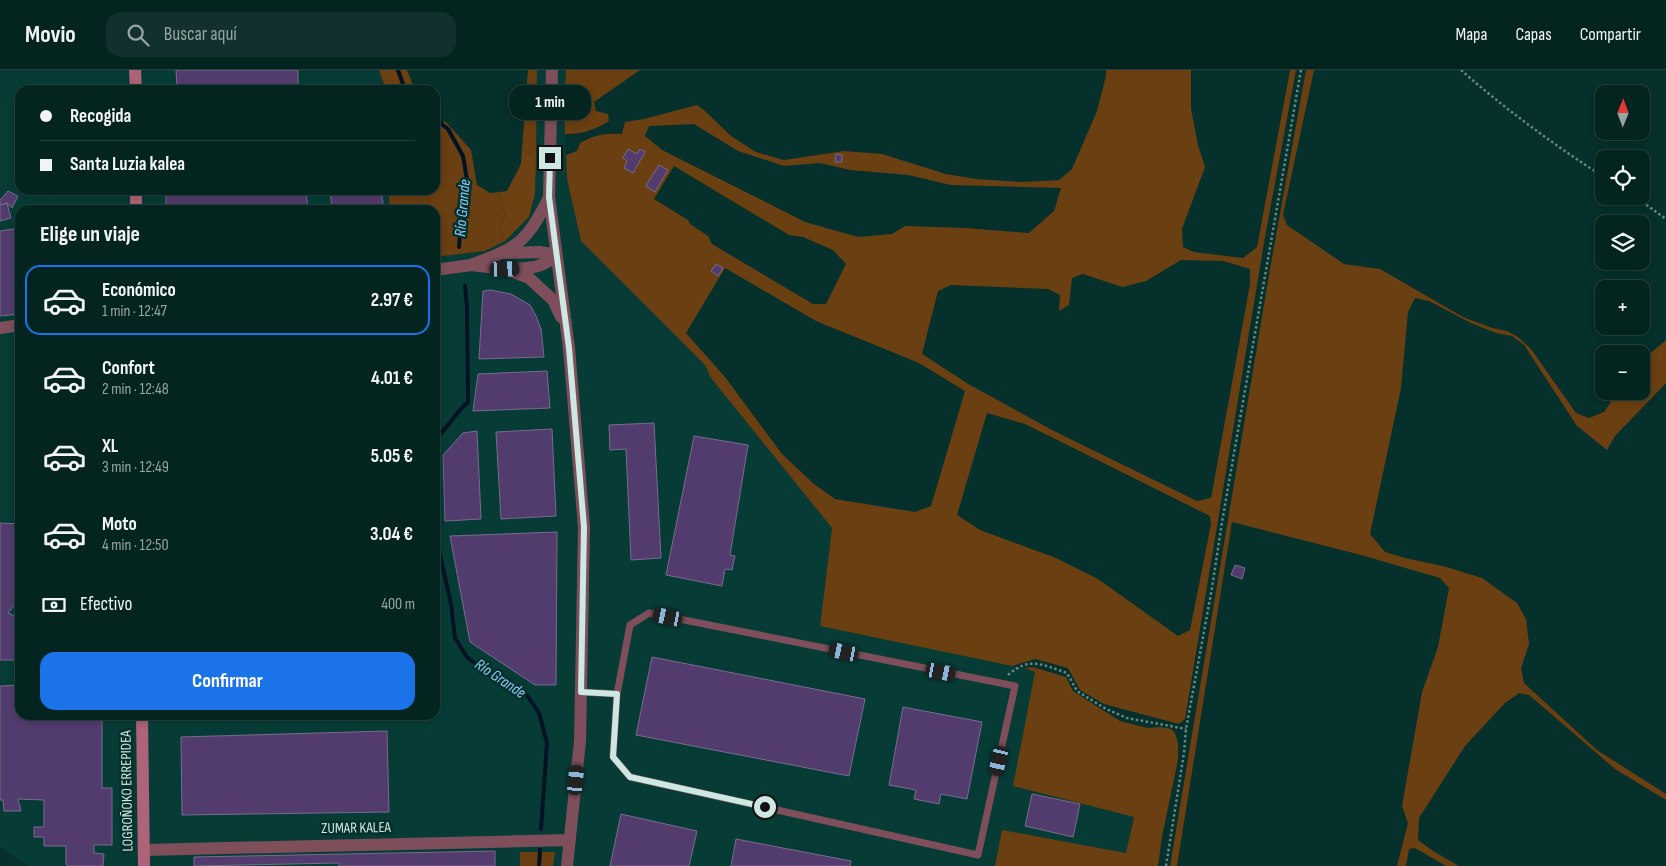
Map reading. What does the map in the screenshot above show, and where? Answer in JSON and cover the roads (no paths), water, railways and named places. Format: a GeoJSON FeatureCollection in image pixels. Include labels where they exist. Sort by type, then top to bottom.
{"type":"FeatureCollection","features":[{"type":"Feature","properties":{"kind":"main road"},"geometry":{"type":"LineString","coordinates":[[135,70],[136,85]]}},
{"type":"Feature","properties":{"kind":"main road","name":"LOGROÑOKO ERREPIDEA"},"geometry":{"type":"LineString","coordinates":[[142,720],[144,866]]}},
{"type":"Feature","properties":{"kind":"street"},"geometry":{"type":"LineString","coordinates":[[552,70],[549,197],[569,348],[584,527],[580,741],[567,866]]}},
{"type":"Feature","properties":{"kind":"street"},"geometry":{"type":"LineString","coordinates":[[440,269],[471,265],[503,253],[521,241],[538,220],[549,197]]}},
{"type":"Feature","properties":{"kind":"street"},"geometry":{"type":"LineString","coordinates":[[503,253],[540,252],[556,255]]}},
{"type":"Feature","properties":{"kind":"street"},"geometry":{"type":"LineString","coordinates":[[471,265],[505,269],[536,268],[548,262],[556,255]]}},
{"type":"Feature","properties":{"kind":"street"},"geometry":{"type":"LineString","coordinates":[[505,269],[530,278],[553,300],[566,326]]}},
{"type":"Feature","properties":{"kind":"street"},"geometry":{"type":"LineString","coordinates":[[0,328],[15,326]]}},
{"type":"Feature","properties":{"kind":"street","name":"ZUMAR KALEA"},"geometry":{"type":"LineString","coordinates":[[144,850],[570,840]]}},
{"type":"Feature","properties":{"kind":"lane"},"geometry":{"type":"LineString","coordinates":[[649,613],[1015,686],[978,855],[630,777],[613,757],[617,694],[630,624],[649,613]]}},
{"type":"Feature","properties":{"kind":"lane"},"geometry":{"type":"LineString","coordinates":[[581,692],[617,694]]}},
{"type":"Feature","properties":{"kind":"waterway","name":"Río Grande"},"geometry":{"type":"LineString","coordinates":[[398,70],[403,85]]}},
{"type":"Feature","properties":{"kind":"waterway","name":"Río Grande"},"geometry":{"type":"LineString","coordinates":[[440,123],[448,129],[463,156],[467,180],[462,209],[459,247]]}},
{"type":"Feature","properties":{"kind":"waterway","name":"Río Grande"},"geometry":{"type":"LineString","coordinates":[[440,434],[468,402],[465,286]]}},
{"type":"Feature","properties":{"kind":"waterway","name":"Río Grande"},"geometry":{"type":"LineString","coordinates":[[440,554],[451,604],[455,638],[467,657],[496,680],[527,695],[539,713],[547,743],[541,829]]}},
{"type":"Feature","properties":{"kind":"waterway","name":"Río Grande"},"geometry":{"type":"LineString","coordinates":[[539,866],[540,850]]}}]}
